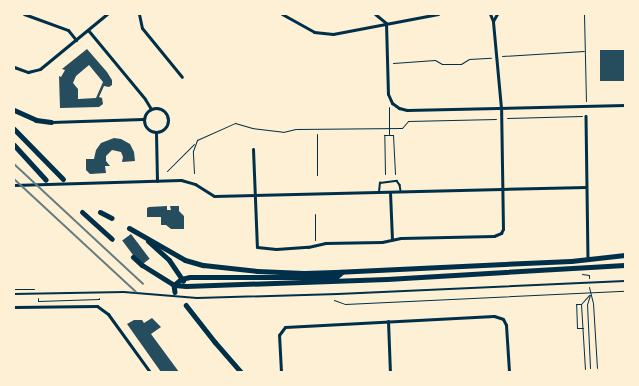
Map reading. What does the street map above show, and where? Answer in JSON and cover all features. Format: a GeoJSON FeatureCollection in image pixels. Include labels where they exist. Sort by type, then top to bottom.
{"type":"FeatureCollection","features":[{"type":"Feature","properties":{"kind":"main road"},"geometry":{"type":"LineString","coordinates":[[14,110],[36,120],[51,122]]}},
{"type":"Feature","properties":{"kind":"main road"},"geometry":{"type":"LineString","coordinates":[[14,128],[63,179]]}},
{"type":"Feature","properties":{"kind":"main road"},"geometry":{"type":"LineString","coordinates":[[14,145],[46,180]]}},
{"type":"Feature","properties":{"kind":"main road"},"geometry":{"type":"LineString","coordinates":[[82,212],[112,239]]}},
{"type":"Feature","properties":{"kind":"main road"},"geometry":{"type":"LineString","coordinates":[[100,212],[112,218]]}},
{"type":"Feature","properties":{"kind":"main road"},"geometry":{"type":"LineString","coordinates":[[129,228],[185,260],[203,265],[257,271],[304,273],[343,272],[572,261],[625,255]]}},
{"type":"Feature","properties":{"kind":"main road"},"geometry":{"type":"LineString","coordinates":[[140,234],[168,260],[186,286],[187,292]]}},
{"type":"Feature","properties":{"kind":"main road"},"geometry":{"type":"LineString","coordinates":[[133,256],[142,265],[174,285],[186,286],[402,278],[625,265]]}},
{"type":"Feature","properties":{"kind":"main road"},"geometry":{"type":"LineString","coordinates":[[174,285],[181,279],[190,277],[336,276],[343,272]]}},
{"type":"Feature","properties":{"kind":"main road"},"geometry":{"type":"LineString","coordinates":[[174,285],[175,292]]}},
{"type":"Feature","properties":{"kind":"main road"},"geometry":{"type":"LineString","coordinates":[[186,305],[241,372]]}},
{"type":"Feature","properties":{"kind":"main road"},"geometry":{"type":"LineString","coordinates":[[194,306],[194,314]]}},
{"type":"Feature","properties":{"kind":"street"},"geometry":{"type":"LineString","coordinates":[[24,14],[68,30],[76,40]]}},
{"type":"Feature","properties":{"kind":"street"},"geometry":{"type":"LineString","coordinates":[[14,67],[28,72],[34,72],[40,69],[107,14]]}},
{"type":"Feature","properties":{"kind":"street"},"geometry":{"type":"LineString","coordinates":[[139,14],[142,28],[182,77]]}},
{"type":"Feature","properties":{"kind":"street"},"geometry":{"type":"LineString","coordinates":[[282,14],[314,32],[327,34],[438,14]]}},
{"type":"Feature","properties":{"kind":"street"},"geometry":{"type":"LineString","coordinates":[[375,14],[386,23],[388,94],[392,103],[399,108],[407,110],[625,105]]}},
{"type":"Feature","properties":{"kind":"street"},"geometry":{"type":"LineString","coordinates":[[253,149],[257,247],[276,249],[315,247],[325,243],[382,242],[392,239],[494,236],[501,233],[503,229],[501,118],[493,21],[489,14],[496,14],[493,21]]}},
{"type":"Feature","properties":{"kind":"street"},"geometry":{"type":"LineString","coordinates":[[88,30],[145,99],[150,109]]}},
{"type":"Feature","properties":{"kind":"street"},"geometry":{"type":"LineString","coordinates":[[150,109],[162,110],[168,116],[166,127],[156,133],[145,127],[143,120],[144,115],[150,109]]}},
{"type":"Feature","properties":{"kind":"street"},"geometry":{"type":"LineString","coordinates":[[586,116],[588,257]]}},
{"type":"Feature","properties":{"kind":"street"},"geometry":{"type":"LineString","coordinates":[[51,122],[143,120]]}},
{"type":"Feature","properties":{"kind":"street"},"geometry":{"type":"LineString","coordinates":[[156,133],[157,181]]}},
{"type":"Feature","properties":{"kind":"street"},"geometry":{"type":"LineString","coordinates":[[14,185],[187,181],[214,196],[586,187]]}},
{"type":"Feature","properties":{"kind":"street"},"geometry":{"type":"LineString","coordinates":[[390,192],[392,239]]}},
{"type":"Feature","properties":{"kind":"street"},"geometry":{"type":"LineString","coordinates":[[14,307],[97,306],[108,314],[150,372]]}},
{"type":"Feature","properties":{"kind":"street"},"geometry":{"type":"LineString","coordinates":[[281,372],[279,336],[285,327],[500,316],[506,325],[509,372]]}},
{"type":"Feature","properties":{"kind":"street"},"geometry":{"type":"LineString","coordinates":[[388,321],[390,372]]}},
{"type":"Feature","properties":{"kind":"lane"},"geometry":{"type":"LineString","coordinates":[[379,192],[379,185],[383,182],[397,181],[400,185],[401,191]]}},
{"type":"Feature","properties":{"kind":"lane"},"geometry":{"type":"LineString","coordinates":[[14,294],[124,292],[197,298],[338,294],[625,281]]}},
{"type":"Feature","properties":{"kind":"path"},"geometry":{"type":"LineString","coordinates":[[584,14],[586,106]]}},
{"type":"Feature","properties":{"kind":"path"},"geometry":{"type":"LineString","coordinates":[[390,63],[435,60],[442,64],[461,64],[469,59],[496,58],[522,53],[585,51]]}},
{"type":"Feature","properties":{"kind":"path"},"geometry":{"type":"LineString","coordinates":[[389,135],[388,109],[392,103]]}},
{"type":"Feature","properties":{"kind":"path"},"geometry":{"type":"LineString","coordinates":[[168,171],[202,137],[235,123],[252,128],[283,132],[296,129],[402,128],[408,121],[586,116]]}},
{"type":"Feature","properties":{"kind":"path"},"geometry":{"type":"LineString","coordinates":[[317,134],[317,175]]}},
{"type":"Feature","properties":{"kind":"path"},"geometry":{"type":"LineString","coordinates":[[385,174],[384,135],[394,135],[395,174]]}},
{"type":"Feature","properties":{"kind":"path"},"geometry":{"type":"LineString","coordinates":[[194,173],[193,151],[195,144]]}},
{"type":"Feature","properties":{"kind":"path"},"geometry":{"type":"LineString","coordinates":[[315,214],[315,247]]}},
{"type":"Feature","properties":{"kind":"path"},"geometry":{"type":"LineString","coordinates":[[582,272],[582,275],[589,275],[589,279]]}},
{"type":"Feature","properties":{"kind":"path"},"geometry":{"type":"LineString","coordinates":[[589,286],[593,303],[597,368]]}},
{"type":"Feature","properties":{"kind":"path"},"geometry":{"type":"LineString","coordinates":[[14,289],[34,289]]}},
{"type":"Feature","properties":{"kind":"path"},"geometry":{"type":"LineString","coordinates":[[334,300],[345,304],[590,294],[625,291]]}},
{"type":"Feature","properties":{"kind":"path"},"geometry":{"type":"LineString","coordinates":[[583,328],[577,328],[576,304],[581,304],[590,294]]}},
{"type":"Feature","properties":{"kind":"path"},"geometry":{"type":"LineString","coordinates":[[590,294],[587,304],[590,368]]}},
{"type":"Feature","properties":{"kind":"path"},"geometry":{"type":"LineString","coordinates":[[38,297],[38,301],[99,298]]}},
{"type":"Feature","properties":{"kind":"path"},"geometry":{"type":"LineString","coordinates":[[581,304],[585,368]]}},
{"type":"Feature","properties":{"kind":"building"},"geometry":{"type":"Polygon","coordinates":[[[87,49],[112,80],[112,85],[109,87],[104,86],[99,97],[102,98],[103,104],[99,107],[60,108],[59,76],[61,77],[65,70],[62,69],[87,49]],[[89,65],[76,76],[73,83],[78,89],[78,99],[96,98],[103,82],[89,65]]]}},
{"type":"Feature","properties":{"kind":"building"},"geometry":{"type":"Polygon","coordinates":[[[600,50],[625,50],[625,81],[600,81],[600,50]]]}},
{"type":"Feature","properties":{"kind":"building"},"geometry":{"type":"Polygon","coordinates":[[[114,138],[121,139],[130,144],[134,152],[135,161],[122,162],[123,157],[121,152],[112,150],[106,156],[106,161],[110,166],[105,166],[106,173],[90,174],[86,170],[86,159],[94,159],[96,150],[101,143],[114,138]]]}},
{"type":"Feature","properties":{"kind":"building"},"geometry":{"type":"Polygon","coordinates":[[[167,206],[167,210],[171,210],[170,206],[179,206],[179,211],[184,216],[184,229],[171,229],[166,225],[161,225],[161,217],[147,217],[147,208],[167,206]]]}},
{"type":"Feature","properties":{"kind":"building"},"geometry":{"type":"Polygon","coordinates":[[[131,234],[150,259],[141,265],[122,241],[131,234]]]}},
{"type":"Feature","properties":{"kind":"building"},"geometry":{"type":"Polygon","coordinates":[[[152,318],[161,327],[151,334],[179,372],[161,372],[127,324],[134,320],[142,320],[144,323],[152,318]]]}},
{"type":"Feature","properties":{"kind":"railway"},"geometry":{"type":"LineString","coordinates":[[14,164],[143,284]]}},
{"type":"Feature","properties":{"kind":"railway"},"geometry":{"type":"LineString","coordinates":[[14,179],[136,292]]}}]}
